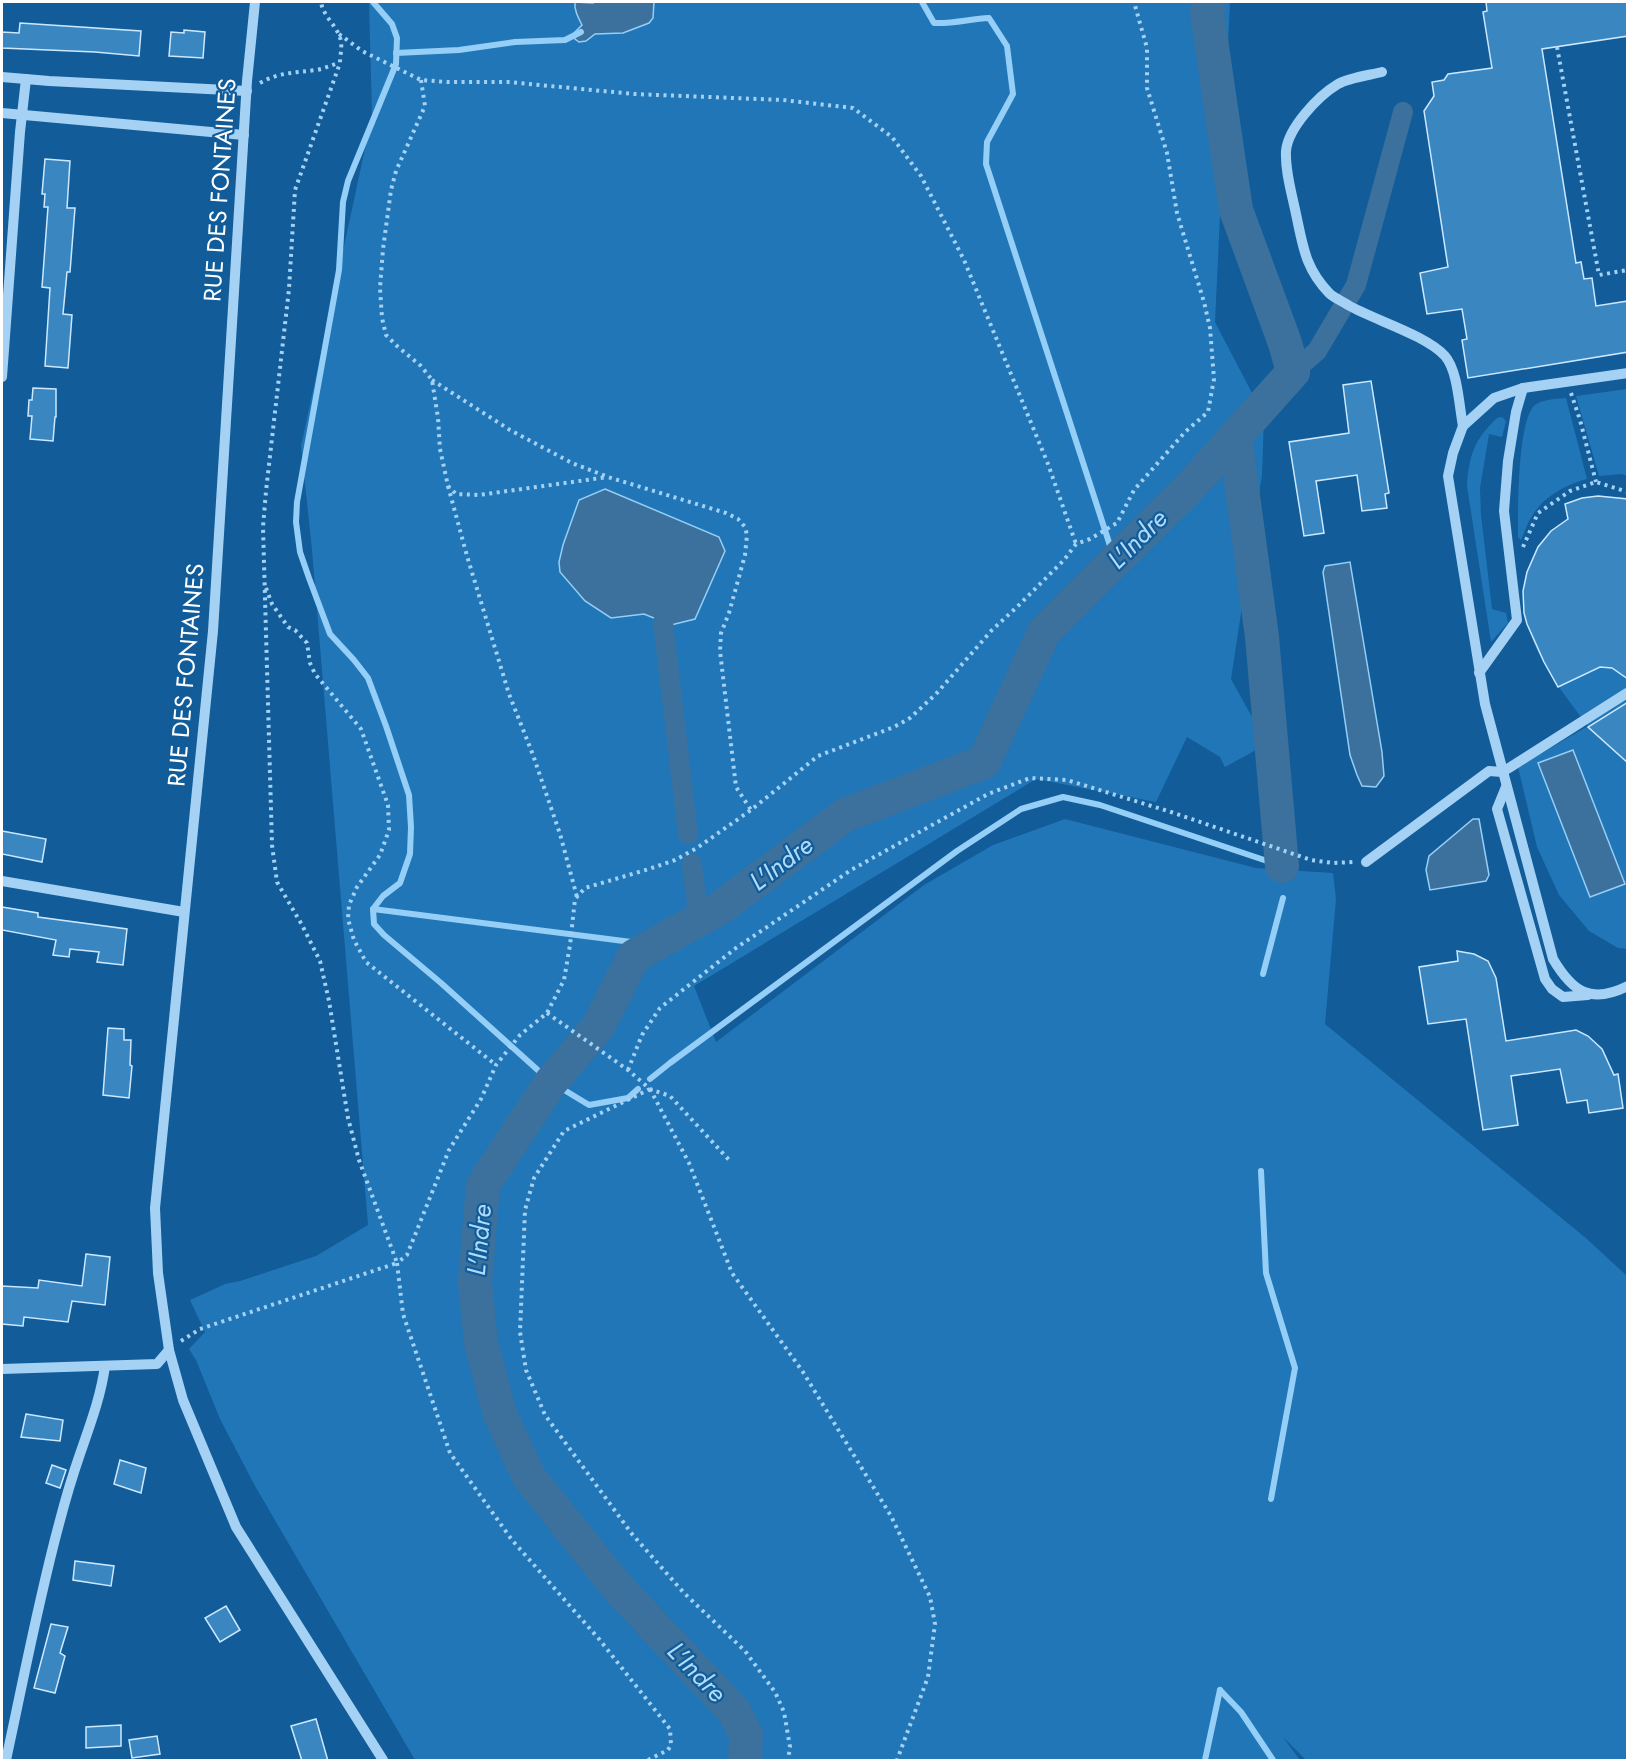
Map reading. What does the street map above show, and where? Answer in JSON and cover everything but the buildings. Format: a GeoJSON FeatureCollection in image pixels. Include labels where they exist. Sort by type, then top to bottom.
{"type":"FeatureCollection","features":[{"type":"Feature","properties":{"kind":"street","name":"RUE DES FONTAINES"},"geometry":{"type":"LineString","coordinates":[[255,2],[244,135],[213,631],[155,1208],[158,1273],[169,1350],[183,1400],[236,1527],[383,1761]]}},
{"type":"Feature","properties":{"kind":"street"},"geometry":{"type":"LineString","coordinates":[[1382,72],[1339,83],[1305,114],[1286,148],[1286,167],[1304,255],[1315,276],[1330,295],[1431,344],[1445,356],[1453,370],[1463,426]]}},
{"type":"Feature","properties":{"kind":"street"},"geometry":{"type":"LineString","coordinates":[[2,77],[247,91]]}},
{"type":"Feature","properties":{"kind":"street"},"geometry":{"type":"LineString","coordinates":[[2,377],[26,79]]}},
{"type":"Feature","properties":{"kind":"street"},"geometry":{"type":"LineString","coordinates":[[2,113],[244,135]]}},
{"type":"Feature","properties":{"kind":"street"},"geometry":{"type":"LineString","coordinates":[[1588,995],[1564,977],[1553,959],[1506,787],[1479,673],[1448,476],[1453,453],[1463,426],[1494,398],[1523,388],[1628,373]]}},
{"type":"Feature","properties":{"kind":"street"},"geometry":{"type":"LineString","coordinates":[[1479,673],[1517,620],[1504,511],[1508,461],[1516,412],[1523,388]]}},
{"type":"Feature","properties":{"kind":"street"},"geometry":{"type":"LineString","coordinates":[[1366,862],[1489,771],[1502,772],[1627,693]]}},
{"type":"Feature","properties":{"kind":"street"},"geometry":{"type":"LineString","coordinates":[[1506,787],[1497,809],[1545,979],[1552,989],[1563,997],[1607,994],[1628,987]]}},
{"type":"Feature","properties":{"kind":"street"},"geometry":{"type":"LineString","coordinates":[[2,881],[184,912]]}},
{"type":"Feature","properties":{"kind":"street"},"geometry":{"type":"LineString","coordinates":[[2,1369],[157,1364],[169,1350]]}},
{"type":"Feature","properties":{"kind":"street"},"geometry":{"type":"LineString","coordinates":[[6,1761],[36,1617],[57,1533],[94,1414],[105,1366]]}},
{"type":"Feature","properties":{"kind":"path"},"geometry":{"type":"LineString","coordinates":[[321,2],[322,10],[339,34],[342,43],[340,63],[295,190],[289,289],[263,527],[272,845],[277,882],[320,961],[329,1001],[348,1118],[359,1160],[397,1263],[403,1314],[450,1453],[512,1540],[599,1639],[670,1729],[671,1745],[668,1750],[648,1761]]}},
{"type":"Feature","properties":{"kind":"path"},"geometry":{"type":"LineString","coordinates":[[169,1350],[200,1329],[397,1263],[406,1255],[449,1150],[481,1099],[496,1065],[519,1035],[547,1013],[564,980],[572,918],[577,897],[585,888],[675,860],[697,848],[751,810],[818,756],[894,727],[910,718],[936,694],[992,630],[1057,567],[1076,544],[1090,539],[1117,523],[1134,490],[1185,432],[1208,412],[1214,379],[1210,328],[1177,213],[1167,153],[1147,88],[1147,48],[1134,2]]}},
{"type":"Feature","properties":{"kind":"path"},"geometry":{"type":"LineString","coordinates":[[339,34],[362,51],[421,80],[508,82],[634,94],[783,100],[853,108],[892,137],[921,176],[964,260],[1048,464],[1076,544]]}},
{"type":"Feature","properties":{"kind":"path"},"geometry":{"type":"LineString","coordinates":[[1557,47],[1599,275],[1628,270]]}},
{"type":"Feature","properties":{"kind":"path"},"geometry":{"type":"LineString","coordinates":[[247,91],[269,78],[288,72],[318,70],[340,63]]}},
{"type":"Feature","properties":{"kind":"path"},"geometry":{"type":"LineString","coordinates":[[421,80],[425,106],[396,171],[391,190],[380,288],[382,318],[386,335],[421,366],[432,380],[510,430],[572,463],[608,477],[726,513],[738,519],[745,527],[747,535],[745,555],[721,633],[720,651],[736,787],[751,810]]}},
{"type":"Feature","properties":{"kind":"path"},"geometry":{"type":"LineString","coordinates":[[432,380],[440,449],[466,556],[509,694],[560,834],[577,897]]}},
{"type":"Feature","properties":{"kind":"path"},"geometry":{"type":"LineString","coordinates":[[1574,400],[1596,482]]}},
{"type":"Feature","properties":{"kind":"path"},"geometry":{"type":"LineString","coordinates":[[448,486],[456,494],[479,495],[608,477]]}},
{"type":"Feature","properties":{"kind":"path"},"geometry":{"type":"LineString","coordinates":[[1522,549],[1538,513],[1570,491],[1596,482],[1628,492]]}},
{"type":"Feature","properties":{"kind":"path"},"geometry":{"type":"LineString","coordinates":[[264,582],[272,604],[288,627],[295,630],[307,643],[310,663],[315,674],[361,729],[388,805],[389,830],[380,855],[357,887],[350,904],[348,919],[354,940],[366,962],[496,1065]]}},
{"type":"Feature","properties":{"kind":"path"},"geometry":{"type":"LineString","coordinates":[[628,1070],[642,1035],[660,1008],[736,948],[851,870],[988,794],[1030,778],[1067,780],[1171,812],[1311,860],[1333,863],[1366,862]]}},
{"type":"Feature","properties":{"kind":"path"},"geometry":{"type":"LineString","coordinates":[[547,1013],[628,1070],[650,1089],[689,1163],[732,1273],[803,1372],[891,1516],[930,1597],[935,1623],[928,1677],[897,1761]]}},
{"type":"Feature","properties":{"kind":"path"},"geometry":{"type":"LineString","coordinates":[[731,1162],[670,1096],[650,1089],[564,1131],[534,1178],[525,1210],[520,1332],[526,1370],[545,1415],[632,1534],[684,1593],[745,1651],[775,1692],[784,1712],[790,1747],[788,1761]]}},
{"type":"Feature","properties":{"kind":"shaded area"},"geometry":{"type":"Polygon","coordinates":[[[369,2],[1230,2],[1215,322],[1264,416],[1262,475],[1231,679],[1267,744],[1225,767],[1220,757],[1187,737],[1156,802],[1036,779],[694,986],[716,1042],[924,885],[993,845],[1065,819],[1256,868],[1333,873],[1336,899],[1325,1024],[1587,1239],[1627,1276],[1627,1760],[1306,1760],[1283,1737],[1300,1760],[415,1760],[255,1486],[220,1419],[196,1360],[189,1349],[205,1332],[190,1300],[225,1284],[316,1256],[368,1225],[312,550],[301,446],[372,116],[369,2]]]}},
{"type":"Feature","properties":{"kind":"shaded area"},"geometry":{"type":"Polygon","coordinates":[[[575,2],[654,2],[653,18],[649,23],[623,33],[595,34],[586,41],[579,42],[575,39],[574,33],[582,25],[575,2]]]}},
{"type":"Feature","properties":{"kind":"shaded area"},"geometry":{"type":"Polygon","coordinates":[[[1627,389],[1627,476],[1622,474],[1599,476],[1576,396],[1627,389]]]}},
{"type":"Feature","properties":{"kind":"shaded area"},"geometry":{"type":"Polygon","coordinates":[[[1566,398],[1587,479],[1564,487],[1544,501],[1532,516],[1521,540],[1518,537],[1520,468],[1529,414],[1538,403],[1566,398]]]}},
{"type":"Feature","properties":{"kind":"shaded area"},"geometry":{"type":"Polygon","coordinates":[[[1502,417],[1506,421],[1502,437],[1489,434],[1480,488],[1492,609],[1506,613],[1508,623],[1491,642],[1467,486],[1469,465],[1478,441],[1497,418],[1502,417]]]}},
{"type":"Feature","properties":{"kind":"shaded area"},"geometry":{"type":"Polygon","coordinates":[[[605,489],[719,537],[725,551],[695,619],[671,625],[644,614],[611,618],[585,601],[560,572],[559,562],[563,545],[579,500],[605,489]]]}},
{"type":"Feature","properties":{"kind":"shaded area"},"geometry":{"type":"Polygon","coordinates":[[[1598,496],[1627,499],[1627,949],[1618,948],[1589,931],[1559,895],[1537,847],[1518,767],[1588,726],[1561,690],[1537,650],[1524,608],[1524,586],[1536,550],[1550,533],[1568,519],[1565,504],[1582,498],[1598,496]]]}},
{"type":"Feature","properties":{"kind":"shaded area"},"geometry":{"type":"Polygon","coordinates":[[[1350,562],[1382,752],[1384,776],[1376,787],[1362,786],[1350,755],[1323,572],[1325,566],[1350,562]]]}},
{"type":"Feature","properties":{"kind":"shaded area"},"geometry":{"type":"Polygon","coordinates":[[[1573,750],[1625,884],[1590,897],[1538,763],[1573,750]]]}},
{"type":"Feature","properties":{"kind":"shaded area"},"geometry":{"type":"Polygon","coordinates":[[[1473,819],[1479,819],[1489,875],[1486,881],[1430,890],[1426,870],[1429,856],[1473,819]]]}},
{"type":"Feature","properties":{"kind":"waterway"},"geometry":{"type":"LineString","coordinates":[[373,2],[392,24],[397,38],[396,64],[348,181],[343,202],[339,270],[297,502],[296,522],[300,552],[330,634],[368,678],[409,795],[410,854],[400,883],[383,896],[373,909],[374,924],[551,1082],[589,1105],[628,1098],[638,1089]]}},
{"type":"Feature","properties":{"kind":"waterway"},"geometry":{"type":"LineString","coordinates":[[922,2],[934,23],[989,18],[1007,46],[1013,94],[987,142],[986,164],[1115,561]]}},
{"type":"Feature","properties":{"kind":"waterway","name":"L'Indre"},"geometry":{"type":"LineString","coordinates":[[745,1760],[746,1735],[734,1711],[618,1588],[529,1477],[500,1414],[481,1343],[475,1282],[483,1185],[551,1082],[598,1027],[634,956],[720,908],[845,815],[984,762],[1044,632],[1190,487],[1293,372],[1285,343],[1236,210],[1207,13],[1209,2]]}},
{"type":"Feature","properties":{"kind":"waterway"},"geometry":{"type":"LineString","coordinates":[[396,53],[459,50],[515,42],[565,40],[581,32]]}},
{"type":"Feature","properties":{"kind":"waterway"},"geometry":{"type":"LineString","coordinates":[[1293,372],[1317,351],[1356,285],[1403,112]]}},
{"type":"Feature","properties":{"kind":"waterway"},"geometry":{"type":"LineString","coordinates":[[1235,436],[1262,637],[1282,866]]}},
{"type":"Feature","properties":{"kind":"waterway"},"geometry":{"type":"LineString","coordinates":[[663,622],[688,834]]}},
{"type":"Feature","properties":{"kind":"waterway"},"geometry":{"type":"LineString","coordinates":[[650,1079],[957,851],[1021,809],[1063,797],[1100,805],[1282,866]]}},
{"type":"Feature","properties":{"kind":"waterway"},"geometry":{"type":"LineString","coordinates":[[692,864],[699,920]]}},
{"type":"Feature","properties":{"kind":"waterway"},"geometry":{"type":"LineString","coordinates":[[1263,974],[1283,898]]}},
{"type":"Feature","properties":{"kind":"waterway"},"geometry":{"type":"LineString","coordinates":[[373,909],[655,945]]}},
{"type":"Feature","properties":{"kind":"waterway"},"geometry":{"type":"LineString","coordinates":[[1261,1171],[1266,1273],[1295,1368],[1271,1499]]}},
{"type":"Feature","properties":{"kind":"waterway"},"geometry":{"type":"LineString","coordinates":[[1220,1690],[1241,1712],[1273,1760]]}},
{"type":"Feature","properties":{"kind":"waterway"},"geometry":{"type":"LineString","coordinates":[[1205,1760],[1220,1690]]}}]}
